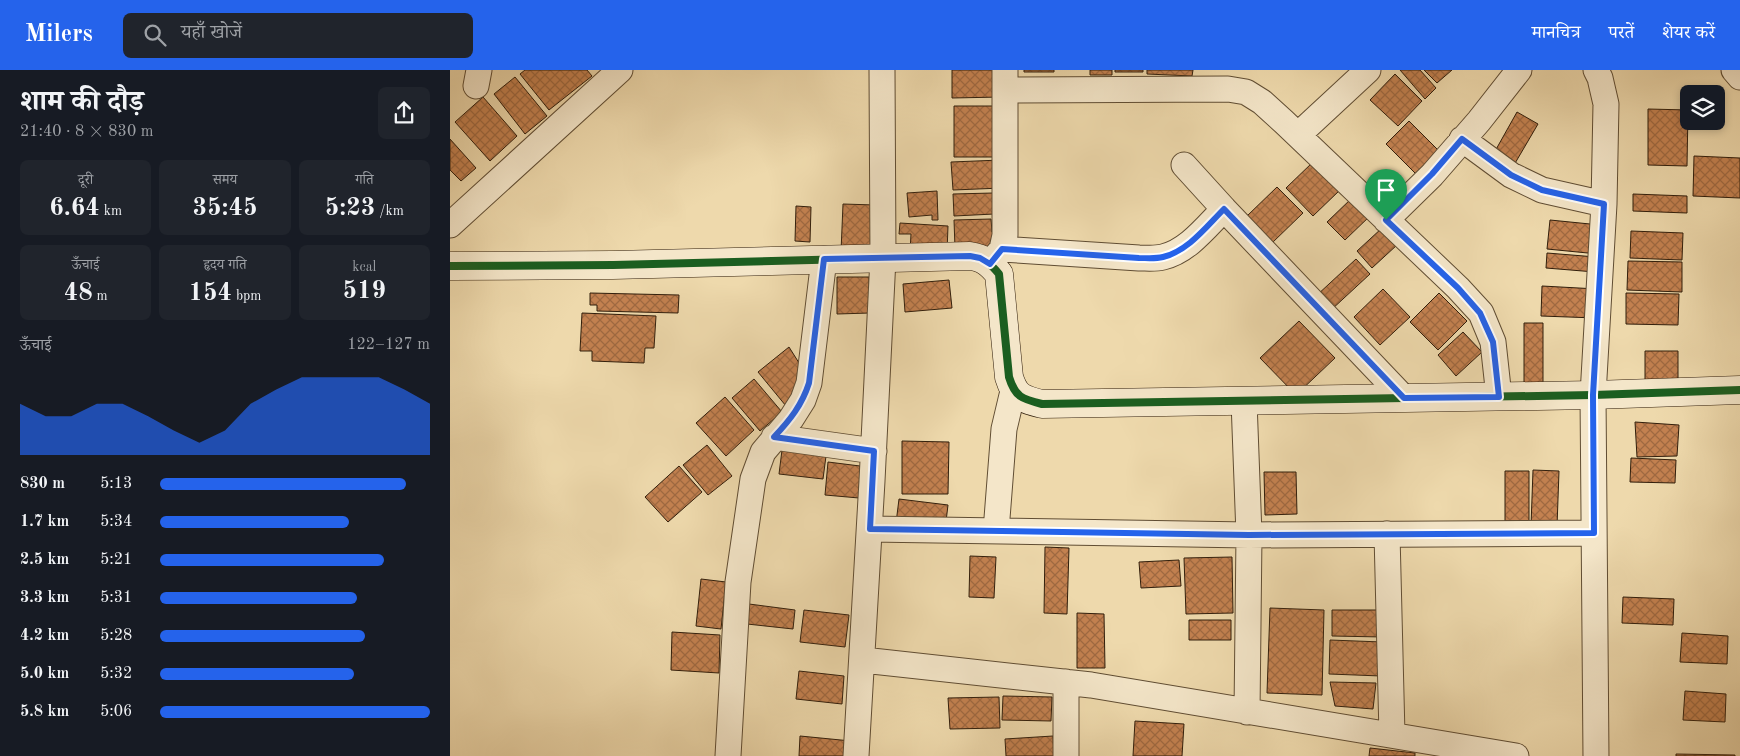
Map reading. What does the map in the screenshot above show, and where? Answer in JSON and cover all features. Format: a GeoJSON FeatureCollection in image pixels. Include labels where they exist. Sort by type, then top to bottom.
{"type":"FeatureCollection","features":[{"type":"Feature","properties":{"kind":"street"},"geometry":{"type":"LineString","coordinates":[[450,225],[620,70]]}},
{"type":"Feature","properties":{"kind":"street"},"geometry":{"type":"LineString","coordinates":[[856,756],[870,529],[883,258],[882,70]]}},
{"type":"Feature","properties":{"kind":"street"},"geometry":{"type":"LineString","coordinates":[[1298,135],[1368,70]]}},
{"type":"Feature","properties":{"kind":"street"},"geometry":{"type":"LineString","coordinates":[[1386,220],[1432,174],[1519,70]]}},
{"type":"Feature","properties":{"kind":"street"},"geometry":{"type":"LineString","coordinates":[[1596,70],[1600,78],[1606,104],[1604,204],[1593,395],[1596,756]]}},
{"type":"Feature","properties":{"kind":"street"},"geometry":{"type":"LineString","coordinates":[[1734,70],[1740,77]]}},
{"type":"Feature","properties":{"kind":"street"},"geometry":{"type":"LineString","coordinates":[[996,531],[1004,429],[1013,391],[1009,377],[996,256],[1005,235],[1005,80],[1228,89],[1246,92],[1262,102],[1458,288],[1480,313],[1493,342],[1499,397]]}},
{"type":"Feature","properties":{"kind":"street"},"geometry":{"type":"LineString","coordinates":[[1462,139],[1511,175],[1542,190],[1604,204]]}},
{"type":"Feature","properties":{"kind":"street"},"geometry":{"type":"LineString","coordinates":[[1184,165],[1404,398]]}},
{"type":"Feature","properties":{"kind":"street"},"geometry":{"type":"LineString","coordinates":[[450,266],[970,256],[980,258],[996,256],[1161,257],[1178,252],[1224,209]]}},
{"type":"Feature","properties":{"kind":"street"},"geometry":{"type":"LineString","coordinates":[[728,756],[738,582],[753,479],[763,452],[791,419],[803,400],[809,383],[824,259]]}},
{"type":"Feature","properties":{"kind":"street"},"geometry":{"type":"LineString","coordinates":[[1013,391],[1028,401],[1042,404],[1499,397],[1740,390]]}},
{"type":"Feature","properties":{"kind":"street"},"geometry":{"type":"LineString","coordinates":[[1244,401],[1249,535],[1247,712]]}},
{"type":"Feature","properties":{"kind":"street"},"geometry":{"type":"LineString","coordinates":[[774,437],[874,451]]}},
{"type":"Feature","properties":{"kind":"street"},"geometry":{"type":"LineString","coordinates":[[870,529],[1249,535],[1594,533]]}},
{"type":"Feature","properties":{"kind":"street"},"geometry":{"type":"LineString","coordinates":[[1387,534],[1392,735]]}},
{"type":"Feature","properties":{"kind":"street"},"geometry":{"type":"LineString","coordinates":[[862,660],[1066,682],[1516,756]]}},
{"type":"Feature","properties":{"kind":"street"},"geometry":{"type":"LineString","coordinates":[[1066,682],[1066,756]]}},
{"type":"Feature","properties":{"kind":"building"},"geometry":{"type":"Polygon","coordinates":[[[525,70],[587,70],[592,76],[549,110],[520,74],[525,70]]]}},
{"type":"Feature","properties":{"kind":"building"},"geometry":{"type":"Polygon","coordinates":[[[952,70],[1001,70],[1001,97],[952,98],[952,70]]]}},
{"type":"Feature","properties":{"kind":"building"},"geometry":{"type":"Polygon","coordinates":[[[1024,70],[1054,70],[1054,72],[1024,72],[1024,70]]]}},
{"type":"Feature","properties":{"kind":"building"},"geometry":{"type":"Polygon","coordinates":[[[1090,70],[1112,70],[1112,75],[1090,75],[1090,70]]]}},
{"type":"Feature","properties":{"kind":"building"},"geometry":{"type":"Polygon","coordinates":[[[1115,70],[1143,70],[1143,72],[1115,72],[1115,70]]]}},
{"type":"Feature","properties":{"kind":"building"},"geometry":{"type":"Polygon","coordinates":[[[1147,70],[1193,70],[1192,76],[1147,74],[1147,70]]]}},
{"type":"Feature","properties":{"kind":"building"},"geometry":{"type":"Polygon","coordinates":[[[1400,70],[1420,70],[1436,88],[1425,99],[1400,70]]]}},
{"type":"Feature","properties":{"kind":"building"},"geometry":{"type":"Polygon","coordinates":[[[1424,70],[1452,70],[1437,83],[1424,70]]]}},
{"type":"Feature","properties":{"kind":"building"},"geometry":{"type":"Polygon","coordinates":[[[1395,74],[1422,101],[1398,126],[1370,100],[1395,74]]]}},
{"type":"Feature","properties":{"kind":"building"},"geometry":{"type":"Polygon","coordinates":[[[515,77],[547,116],[525,134],[494,94],[515,77]]]}},
{"type":"Feature","properties":{"kind":"building"},"geometry":{"type":"Polygon","coordinates":[[[483,97],[517,136],[490,161],[455,122],[483,97]]]}},
{"type":"Feature","properties":{"kind":"building"},"geometry":{"type":"Polygon","coordinates":[[[954,106],[1004,106],[1004,157],[954,157],[954,106]]]}},
{"type":"Feature","properties":{"kind":"building"},"geometry":{"type":"Polygon","coordinates":[[[1648,109],[1680,110],[1680,130],[1688,130],[1687,166],[1648,165],[1648,109]]]}},
{"type":"Feature","properties":{"kind":"building"},"geometry":{"type":"Polygon","coordinates":[[[1517,112],[1538,124],[1514,165],[1494,153],[1517,112]]]}},
{"type":"Feature","properties":{"kind":"building"},"geometry":{"type":"Polygon","coordinates":[[[1409,121],[1440,152],[1417,175],[1386,144],[1409,121]]]}},
{"type":"Feature","properties":{"kind":"building"},"geometry":{"type":"Polygon","coordinates":[[[450,139],[476,168],[461,181],[450,170],[450,139]]]}},
{"type":"Feature","properties":{"kind":"building"},"geometry":{"type":"Polygon","coordinates":[[[1694,156],[1740,158],[1740,198],[1693,196],[1694,156]]]}},
{"type":"Feature","properties":{"kind":"building"},"geometry":{"type":"Polygon","coordinates":[[[1001,160],[1002,188],[953,190],[951,162],[1001,160]]]}},
{"type":"Feature","properties":{"kind":"building"},"geometry":{"type":"Polygon","coordinates":[[[1313,162],[1340,190],[1313,216],[1286,188],[1313,162]]]}},
{"type":"Feature","properties":{"kind":"building"},"geometry":{"type":"Polygon","coordinates":[[[1277,187],[1303,213],[1272,243],[1247,216],[1277,187]]]}},
{"type":"Feature","properties":{"kind":"building"},"geometry":{"type":"Polygon","coordinates":[[[937,191],[938,220],[932,220],[932,215],[909,217],[907,193],[937,191]]]}},
{"type":"Feature","properties":{"kind":"building"},"geometry":{"type":"Polygon","coordinates":[[[993,193],[994,214],[954,216],[953,194],[993,193]]]}},
{"type":"Feature","properties":{"kind":"building"},"geometry":{"type":"Polygon","coordinates":[[[1633,194],[1687,196],[1687,213],[1633,211],[1633,194]]]}},
{"type":"Feature","properties":{"kind":"building"},"geometry":{"type":"Polygon","coordinates":[[[1353,197],[1371,215],[1345,240],[1327,222],[1353,197]]]}},
{"type":"Feature","properties":{"kind":"building"},"geometry":{"type":"Polygon","coordinates":[[[843,204],[875,205],[873,254],[841,252],[843,204]]]}},
{"type":"Feature","properties":{"kind":"building"},"geometry":{"type":"Polygon","coordinates":[[[796,206],[811,207],[810,242],[795,241],[796,206]]]}},
{"type":"Feature","properties":{"kind":"building"},"geometry":{"type":"Polygon","coordinates":[[[991,219],[992,232],[996,231],[997,246],[955,248],[954,220],[991,219]]]}},
{"type":"Feature","properties":{"kind":"building"},"geometry":{"type":"Polygon","coordinates":[[[1550,220],[1600,225],[1598,254],[1547,249],[1550,220]]]}},
{"type":"Feature","properties":{"kind":"building"},"geometry":{"type":"Polygon","coordinates":[[[900,223],[948,226],[947,252],[910,251],[911,234],[899,234],[900,223]]]}},
{"type":"Feature","properties":{"kind":"building"},"geometry":{"type":"Polygon","coordinates":[[[1382,228],[1397,245],[1372,268],[1357,251],[1382,228]]]}},
{"type":"Feature","properties":{"kind":"building"},"geometry":{"type":"Polygon","coordinates":[[[1631,231],[1683,233],[1682,260],[1630,258],[1631,231]]]}},
{"type":"Feature","properties":{"kind":"building"},"geometry":{"type":"Polygon","coordinates":[[[1547,253],[1596,257],[1595,272],[1546,268],[1547,253]]]}},
{"type":"Feature","properties":{"kind":"building"},"geometry":{"type":"Polygon","coordinates":[[[1356,259],[1370,274],[1330,311],[1316,296],[1356,259]]]}},
{"type":"Feature","properties":{"kind":"building"},"geometry":{"type":"Polygon","coordinates":[[[1628,261],[1682,262],[1682,292],[1627,290],[1628,261]]]}},
{"type":"Feature","properties":{"kind":"building"},"geometry":{"type":"Polygon","coordinates":[[[837,277],[869,277],[870,313],[837,314],[837,277]]]}},
{"type":"Feature","properties":{"kind":"building"},"geometry":{"type":"Polygon","coordinates":[[[949,280],[952,308],[905,312],[903,284],[949,280]]]}},
{"type":"Feature","properties":{"kind":"building"},"geometry":{"type":"Polygon","coordinates":[[[1542,286],[1597,289],[1596,318],[1541,316],[1542,286]]]}},
{"type":"Feature","properties":{"kind":"building"},"geometry":{"type":"Polygon","coordinates":[[[1383,289],[1410,317],[1380,345],[1354,317],[1383,289]]]}},
{"type":"Feature","properties":{"kind":"building"},"geometry":{"type":"Polygon","coordinates":[[[590,293],[679,295],[678,313],[597,311],[597,305],[590,305],[590,293]]]}},
{"type":"Feature","properties":{"kind":"building"},"geometry":{"type":"Polygon","coordinates":[[[1439,293],[1467,321],[1438,350],[1410,322],[1439,293]]]}},
{"type":"Feature","properties":{"kind":"building"},"geometry":{"type":"Polygon","coordinates":[[[1626,293],[1679,294],[1678,325],[1626,324],[1626,293]]]}},
{"type":"Feature","properties":{"kind":"building"},"geometry":{"type":"Polygon","coordinates":[[[582,313],[656,316],[654,348],[645,348],[644,363],[592,361],[592,351],[580,351],[582,313]]]}},
{"type":"Feature","properties":{"kind":"building"},"geometry":{"type":"Polygon","coordinates":[[[1299,321],[1335,358],[1296,395],[1260,358],[1299,321]]]}},
{"type":"Feature","properties":{"kind":"building"},"geometry":{"type":"Polygon","coordinates":[[[1524,323],[1543,323],[1543,387],[1524,387],[1524,323]]]}},
{"type":"Feature","properties":{"kind":"building"},"geometry":{"type":"Polygon","coordinates":[[[1463,332],[1482,352],[1456,376],[1438,355],[1463,332]]]}},
{"type":"Feature","properties":{"kind":"building"},"geometry":{"type":"Polygon","coordinates":[[[789,347],[806,374],[786,406],[758,372],[789,347]]]}},
{"type":"Feature","properties":{"kind":"building"},"geometry":{"type":"Polygon","coordinates":[[[1645,351],[1678,351],[1678,380],[1645,380],[1645,351]]]}},
{"type":"Feature","properties":{"kind":"building"},"geometry":{"type":"Polygon","coordinates":[[[754,379],[782,412],[760,431],[732,398],[754,379]]]}},
{"type":"Feature","properties":{"kind":"building"},"geometry":{"type":"Polygon","coordinates":[[[725,397],[754,430],[726,456],[696,423],[725,397]]]}},
{"type":"Feature","properties":{"kind":"building"},"geometry":{"type":"Polygon","coordinates":[[[1635,422],[1679,425],[1677,456],[1637,457],[1635,422]]]}},
{"type":"Feature","properties":{"kind":"building"},"geometry":{"type":"Polygon","coordinates":[[[902,441],[949,442],[948,494],[902,494],[902,441]]]}},
{"type":"Feature","properties":{"kind":"building"},"geometry":{"type":"Polygon","coordinates":[[[707,445],[732,476],[708,495],[683,465],[707,445]]]}},
{"type":"Feature","properties":{"kind":"building"},"geometry":{"type":"Polygon","coordinates":[[[782,450],[826,456],[823,479],[779,474],[782,450]]]}},
{"type":"Feature","properties":{"kind":"building"},"geometry":{"type":"Polygon","coordinates":[[[1631,458],[1676,460],[1675,483],[1630,482],[1631,458]]]}},
{"type":"Feature","properties":{"kind":"building"},"geometry":{"type":"Polygon","coordinates":[[[828,462],[860,466],[859,498],[825,495],[828,462]]]}},
{"type":"Feature","properties":{"kind":"building"},"geometry":{"type":"Polygon","coordinates":[[[679,466],[702,492],[668,522],[645,497],[679,466]]]}},
{"type":"Feature","properties":{"kind":"building"},"geometry":{"type":"Polygon","coordinates":[[[1533,470],[1559,471],[1557,527],[1531,526],[1533,470]]]}},
{"type":"Feature","properties":{"kind":"building"},"geometry":{"type":"Polygon","coordinates":[[[1505,471],[1529,471],[1529,522],[1505,521],[1505,471]]]}},
{"type":"Feature","properties":{"kind":"building"},"geometry":{"type":"Polygon","coordinates":[[[1264,472],[1296,472],[1297,514],[1265,515],[1264,472]]]}},
{"type":"Feature","properties":{"kind":"building"},"geometry":{"type":"Polygon","coordinates":[[[899,499],[948,505],[945,530],[896,523],[899,499]]]}},
{"type":"Feature","properties":{"kind":"building"},"geometry":{"type":"Polygon","coordinates":[[[1045,547],[1069,548],[1067,614],[1044,613],[1045,547]]]}},
{"type":"Feature","properties":{"kind":"building"},"geometry":{"type":"Polygon","coordinates":[[[970,556],[996,557],[994,598],[969,597],[970,556]]]}},
{"type":"Feature","properties":{"kind":"building"},"geometry":{"type":"Polygon","coordinates":[[[1232,557],[1233,613],[1186,614],[1184,558],[1232,557]]]}},
{"type":"Feature","properties":{"kind":"building"},"geometry":{"type":"Polygon","coordinates":[[[1179,560],[1181,586],[1141,588],[1139,562],[1179,560]]]}},
{"type":"Feature","properties":{"kind":"building"},"geometry":{"type":"Polygon","coordinates":[[[701,579],[726,582],[721,629],[696,626],[701,579]]]}},
{"type":"Feature","properties":{"kind":"building"},"geometry":{"type":"Polygon","coordinates":[[[1623,597],[1674,599],[1673,625],[1622,623],[1623,597]]]}},
{"type":"Feature","properties":{"kind":"building"},"geometry":{"type":"Polygon","coordinates":[[[749,604],[795,610],[793,629],[747,624],[749,604]]]}},
{"type":"Feature","properties":{"kind":"building"},"geometry":{"type":"Polygon","coordinates":[[[1270,608],[1324,610],[1322,695],[1267,693],[1270,608]]]}},
{"type":"Feature","properties":{"kind":"building"},"geometry":{"type":"Polygon","coordinates":[[[804,610],[849,615],[845,647],[800,642],[804,610]]]}},
{"type":"Feature","properties":{"kind":"building"},"geometry":{"type":"Polygon","coordinates":[[[1332,610],[1383,610],[1383,637],[1332,636],[1332,610]]]}},
{"type":"Feature","properties":{"kind":"building"},"geometry":{"type":"Polygon","coordinates":[[[1077,613],[1104,614],[1105,668],[1077,668],[1077,613]]]}},
{"type":"Feature","properties":{"kind":"building"},"geometry":{"type":"Polygon","coordinates":[[[1189,620],[1231,620],[1231,640],[1189,640],[1189,620]]]}},
{"type":"Feature","properties":{"kind":"building"},"geometry":{"type":"Polygon","coordinates":[[[672,632],[720,635],[719,673],[671,670],[672,632]]]}},
{"type":"Feature","properties":{"kind":"building"},"geometry":{"type":"Polygon","coordinates":[[[1682,633],[1728,636],[1727,664],[1680,662],[1682,633]]]}},
{"type":"Feature","properties":{"kind":"building"},"geometry":{"type":"Polygon","coordinates":[[[1330,640],[1382,642],[1381,676],[1329,674],[1330,640]]]}},
{"type":"Feature","properties":{"kind":"building"},"geometry":{"type":"Polygon","coordinates":[[[799,671],[844,676],[842,704],[796,699],[799,671]]]}},
{"type":"Feature","properties":{"kind":"building"},"geometry":{"type":"Polygon","coordinates":[[[1330,682],[1376,683],[1373,709],[1335,706],[1330,682]]]}},
{"type":"Feature","properties":{"kind":"building"},"geometry":{"type":"Polygon","coordinates":[[[1685,691],[1726,694],[1725,722],[1683,720],[1685,691]]]}},
{"type":"Feature","properties":{"kind":"building"},"geometry":{"type":"Polygon","coordinates":[[[1003,696],[1052,697],[1051,721],[1002,720],[1003,696]]]}},
{"type":"Feature","properties":{"kind":"building"},"geometry":{"type":"Polygon","coordinates":[[[999,697],[1000,728],[950,729],[948,698],[999,697]]]}},
{"type":"Feature","properties":{"kind":"building"},"geometry":{"type":"Polygon","coordinates":[[[1135,721],[1184,724],[1182,756],[1133,756],[1135,721]]]}},
{"type":"Feature","properties":{"kind":"building"},"geometry":{"type":"Polygon","coordinates":[[[800,736],[851,741],[850,756],[799,756],[800,736]]]}},
{"type":"Feature","properties":{"kind":"building"},"geometry":{"type":"Polygon","coordinates":[[[1053,736],[1054,756],[1006,756],[1005,739],[1053,736]]]}},
{"type":"Feature","properties":{"kind":"building"},"geometry":{"type":"Polygon","coordinates":[[[1370,748],[1415,753],[1415,756],[1369,756],[1370,748]]]}},
{"type":"Feature","properties":{"kind":"building"},"geometry":{"type":"Polygon","coordinates":[[[1676,754],[1735,755],[1735,756],[1676,756],[1676,754]]]}},
{"type":"Feature","properties":{"kind":"cycle path"},"geometry":{"type":"LineString","coordinates":[[450,266],[613,265],[975,257],[986,262],[999,274],[1011,384],[1024,399],[1042,404],[1593,395],[1740,390]]}},
{"type":"Feature","properties":{"kind":"cycle path"},"geometry":{"type":"LineString","coordinates":[[870,529],[1249,535],[1594,533]]}},
{"type":"Feature","properties":{"kind":"route"},"geometry":{"type":"LineString","coordinates":[[1462,139],[1511,175],[1542,190],[1604,204],[1593,395],[1594,533],[1249,535],[870,529],[874,451],[774,437],[791,419],[803,400],[809,383],[824,259],[970,256],[980,258],[990,264],[1002,249],[1139,258],[1161,257],[1178,252],[1224,209],[1404,398],[1499,397],[1493,342],[1480,313],[1458,288],[1386,220],[1432,174],[1462,139]]}}]}
